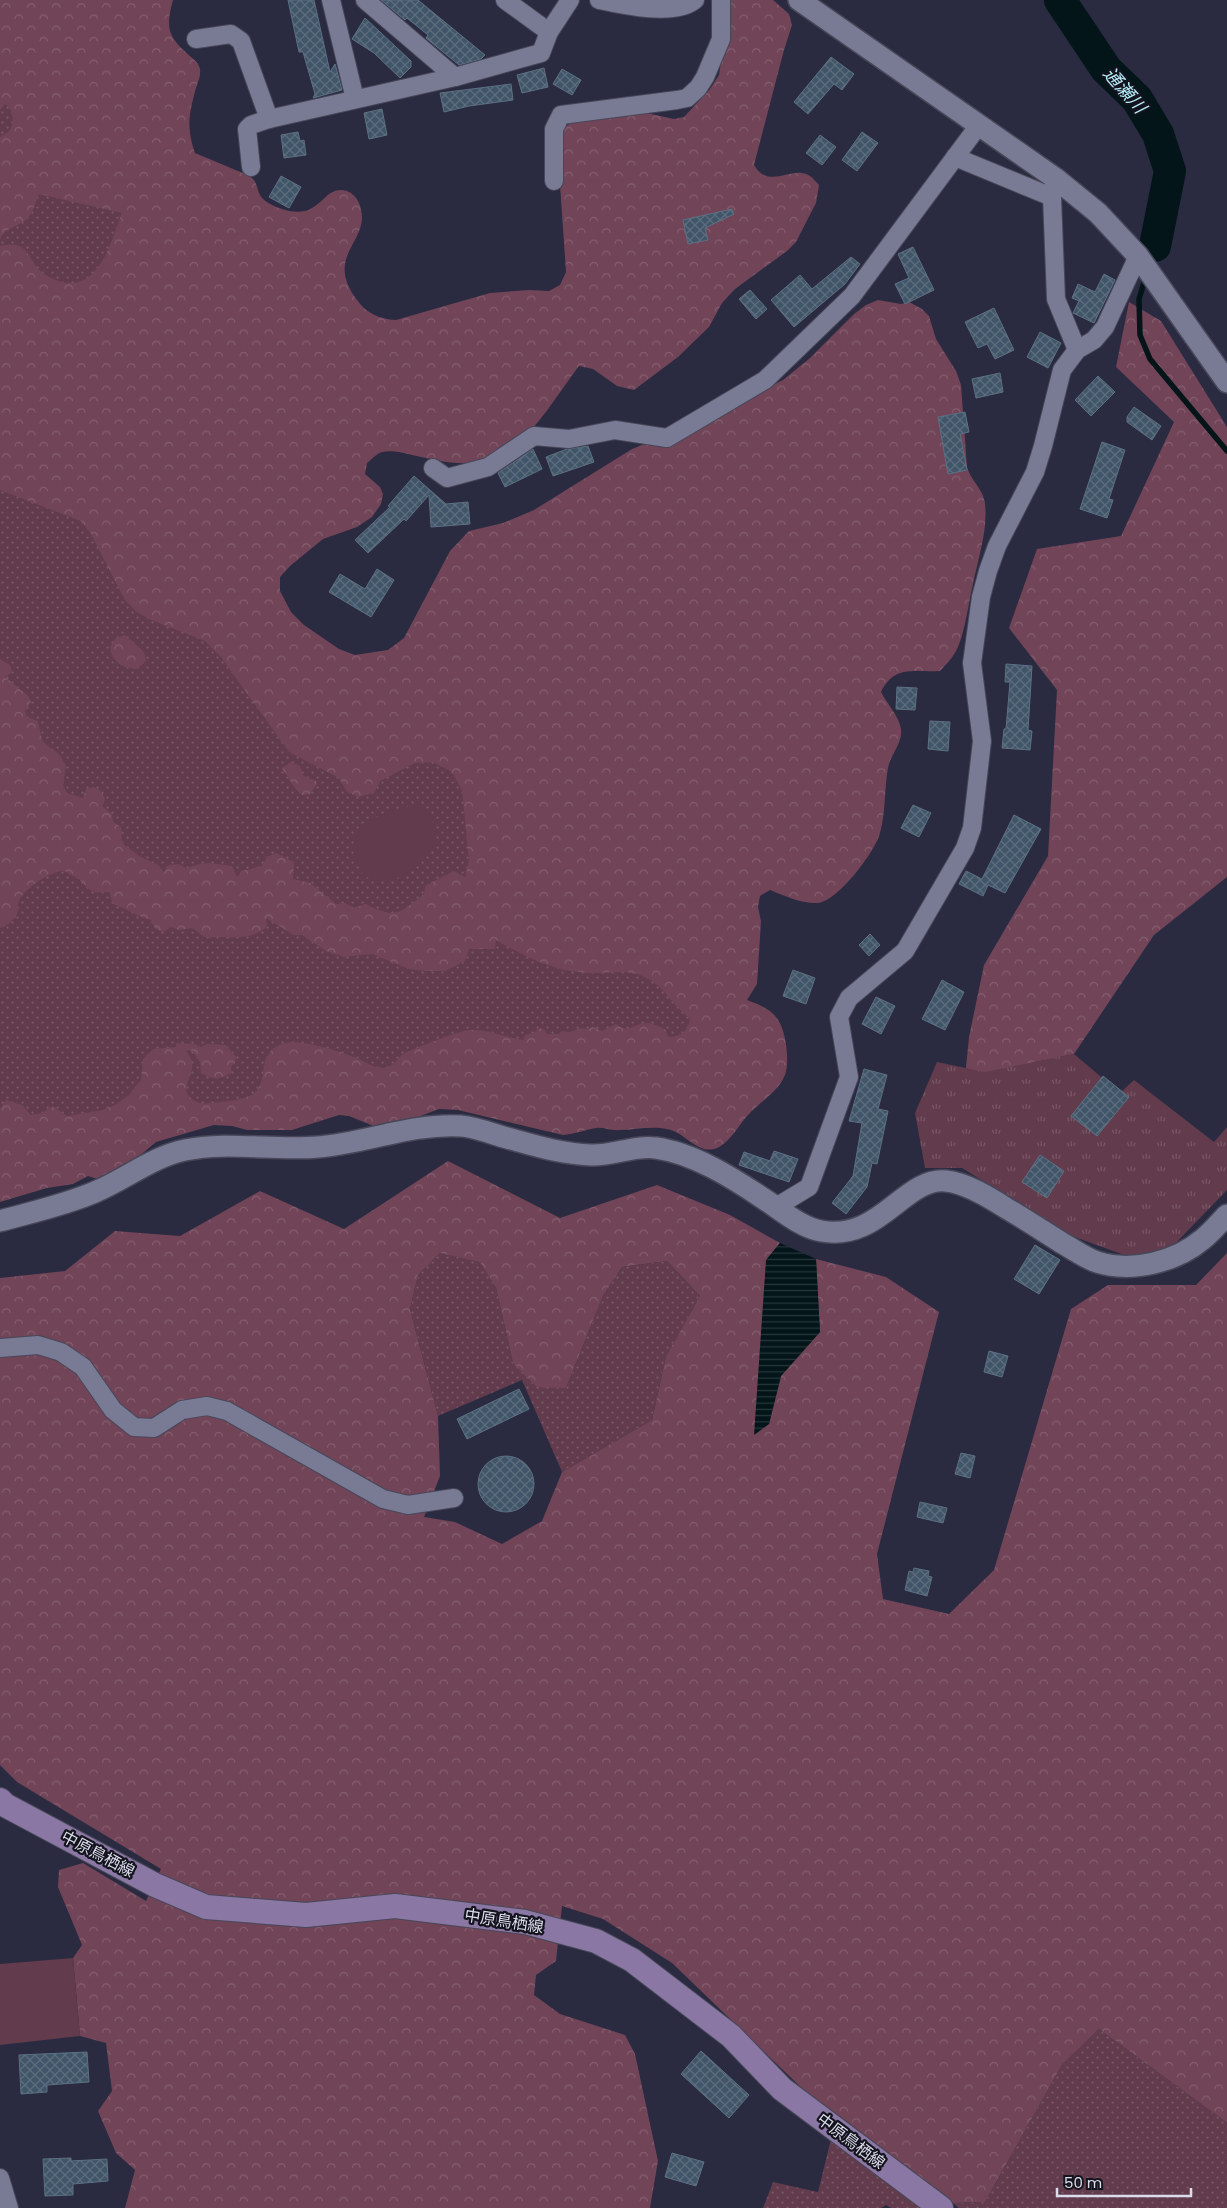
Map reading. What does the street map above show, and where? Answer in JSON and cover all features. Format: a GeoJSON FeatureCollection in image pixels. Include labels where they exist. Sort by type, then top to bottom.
{"type":"FeatureCollection","features":[{"type":"Feature","properties":{"kind":"main road","name":"中原鳥栖線"},"geometry":{"type":"LineString","coordinates":[[0,1800],[5,1805],[155,1885],[206,1907],[306,1915],[395,1906],[525,1922],[596,1941],[632,1960],[731,2036],[782,2088],[941,2208]]}},
{"type":"Feature","properties":{"kind":"street"},"geometry":{"type":"LineString","coordinates":[[331,0],[355,100]]}},
{"type":"Feature","properties":{"kind":"street"},"geometry":{"type":"LineString","coordinates":[[366,0],[455,77]]}},
{"type":"Feature","properties":{"kind":"street"},"geometry":{"type":"LineString","coordinates":[[505,0],[549,32]]}},
{"type":"Feature","properties":{"kind":"street"},"geometry":{"type":"LineString","coordinates":[[251,167],[247,129],[251,125],[455,77],[541,53],[549,32],[570,0]]}},
{"type":"Feature","properties":{"kind":"street"},"geometry":{"type":"LineString","coordinates":[[599,0],[643,9],[670,8],[692,3],[695,0]]}},
{"type":"Feature","properties":{"kind":"street"},"geometry":{"type":"LineString","coordinates":[[554,181],[554,129],[561,115],[677,100],[687,98],[698,88],[705,77],[721,40],[721,0]]}},
{"type":"Feature","properties":{"kind":"street"},"geometry":{"type":"LineString","coordinates":[[799,0],[979,124],[1054,187],[1098,213],[1138,256],[1227,382]]}},
{"type":"Feature","properties":{"kind":"street"},"geometry":{"type":"LineString","coordinates":[[196,39],[231,34],[241,41],[270,119]]}},
{"type":"Feature","properties":{"kind":"street"},"geometry":{"type":"LineString","coordinates":[[433,468],[447,478],[488,467],[534,436],[569,439],[615,430],[667,438],[765,380],[852,296],[979,124]]}},
{"type":"Feature","properties":{"kind":"street"},"geometry":{"type":"LineString","coordinates":[[955,157],[1054,187]]}},
{"type":"Feature","properties":{"kind":"street"},"geometry":{"type":"LineString","coordinates":[[1054,187],[1056,299],[1077,350]]}},
{"type":"Feature","properties":{"kind":"street"},"geometry":{"type":"LineString","coordinates":[[776,1207],[809,1187],[849,1077],[839,1017],[849,998],[905,951],[965,848],[972,828],[982,741],[972,663],[981,597],[997,546],[1035,472],[1044,446],[1062,370],[1077,350],[1094,340],[1105,328],[1138,256]]}},
{"type":"Feature","properties":{"kind":"street"},"geometry":{"type":"LineString","coordinates":[[0,1221],[60,1205],[96,1192],[161,1157],[186,1150],[210,1147],[317,1147],[426,1126],[466,1126],[553,1151],[593,1156],[654,1148],[697,1161],[744,1185],[794,1220],[819,1231],[839,1232],[861,1228],[930,1181],[947,1181],[966,1187],[998,1203],[1096,1262],[1120,1265],[1143,1265],[1185,1251],[1203,1240],[1227,1215]]}},
{"type":"Feature","properties":{"kind":"street"},"geometry":{"type":"LineString","coordinates":[[0,1348],[38,1345],[61,1352],[83,1367],[113,1410],[134,1427],[154,1428],[182,1410],[207,1406],[227,1411],[384,1499],[408,1505],[454,1498]]}},
{"type":"Feature","properties":{"kind":"street"},"geometry":{"type":"LineString","coordinates":[[0,2178],[9,2208]]}},
{"type":"Feature","properties":{"kind":"green space"},"geometry":{"type":"Polygon","coordinates":[[[0,0],[173,0],[169,18],[170,32],[177,44],[199,65],[200,69],[200,77],[190,120],[190,135],[195,153],[250,176],[263,199],[287,211],[300,212],[308,210],[332,192],[341,190],[352,194],[358,201],[362,214],[361,226],[347,258],[345,270],[347,284],[357,300],[369,312],[379,317],[396,320],[490,293],[529,290],[549,291],[560,285],[566,272],[557,141],[565,127],[571,123],[642,112],[674,119],[684,117],[710,89],[719,75],[730,0],[773,0],[789,14],[792,25],[754,165],[767,176],[774,177],[803,173],[811,177],[819,185],[816,203],[796,242],[787,251],[735,289],[722,303],[709,327],[678,357],[634,390],[617,386],[593,369],[579,366],[548,410],[530,431],[511,448],[498,455],[486,460],[462,463],[438,461],[405,453],[386,451],[378,454],[367,463],[365,474],[380,487],[383,494],[381,504],[372,517],[357,527],[323,539],[290,566],[280,577],[280,591],[291,612],[304,625],[339,649],[355,655],[388,650],[404,638],[450,551],[469,531],[503,523],[534,510],[632,449],[683,429],[783,380],[810,358],[854,314],[866,305],[878,300],[901,304],[909,302],[922,309],[929,316],[936,339],[956,371],[961,385],[967,467],[982,494],[985,504],[984,534],[963,632],[954,654],[940,671],[914,671],[899,674],[892,677],[886,683],[881,692],[898,719],[901,734],[888,768],[880,833],[871,852],[855,874],[835,894],[818,903],[800,901],[770,890],[760,896],[758,907],[761,921],[757,984],[747,1000],[770,1011],[779,1022],[785,1036],[786,1069],[785,1075],[778,1086],[749,1114],[727,1141],[719,1147],[706,1149],[671,1130],[664,1129],[616,1130],[596,1128],[563,1135],[458,1110],[439,1109],[405,1122],[376,1127],[349,1116],[339,1115],[292,1130],[247,1130],[232,1126],[214,1125],[156,1142],[137,1158],[100,1180],[88,1176],[73,1184],[47,1188],[0,1202],[0,1109],[6,1100],[22,1105],[31,1115],[42,1113],[52,1106],[67,1116],[103,1110],[115,1105],[128,1096],[141,1080],[143,1059],[153,1049],[176,1047],[176,1043],[195,1044],[201,1047],[207,1044],[226,1045],[236,1057],[235,1063],[231,1066],[232,1073],[220,1078],[212,1078],[201,1072],[200,1062],[197,1057],[190,1050],[186,1051],[192,1060],[187,1086],[188,1095],[199,1103],[210,1103],[241,1099],[254,1093],[262,1079],[268,1055],[274,1048],[285,1043],[299,1042],[328,1048],[355,1057],[375,1067],[383,1068],[393,1064],[407,1052],[439,1039],[471,1030],[523,1040],[525,1035],[534,1033],[539,1028],[545,1030],[547,1034],[558,1034],[578,1028],[587,1029],[593,1027],[602,1031],[616,1024],[620,1027],[631,1028],[645,1023],[665,1029],[668,1037],[677,1036],[686,1030],[690,1018],[658,986],[638,974],[624,972],[589,973],[564,970],[529,958],[496,940],[495,949],[469,949],[465,961],[445,971],[425,971],[409,969],[372,954],[344,957],[326,951],[302,935],[294,935],[266,918],[267,927],[262,931],[245,936],[207,938],[192,928],[179,930],[171,927],[163,932],[155,929],[151,920],[113,904],[109,892],[94,892],[77,878],[64,871],[45,877],[25,892],[18,904],[18,910],[14,919],[9,924],[0,928],[0,659],[10,665],[12,672],[5,677],[27,695],[31,702],[25,711],[27,717],[38,721],[42,741],[60,755],[66,766],[63,785],[67,793],[83,798],[86,789],[94,787],[101,791],[105,799],[102,806],[112,814],[113,822],[121,827],[124,845],[141,857],[158,865],[164,872],[169,865],[179,864],[187,869],[198,864],[215,864],[232,866],[237,877],[242,871],[262,866],[267,857],[276,853],[294,862],[293,879],[310,883],[336,904],[345,903],[354,908],[366,904],[391,913],[403,910],[409,906],[424,894],[425,886],[454,871],[465,877],[469,860],[462,790],[452,772],[433,762],[415,763],[380,781],[375,792],[359,797],[347,792],[339,778],[289,752],[221,657],[205,641],[149,619],[137,612],[125,600],[91,534],[81,521],[0,490],[0,246],[20,246],[38,269],[47,276],[66,283],[78,282],[88,277],[103,259],[122,213],[39,194],[29,217],[6,231],[0,239],[0,137],[10,130],[13,120],[8,106],[5,104],[0,110],[0,0]]]}},
{"type":"Feature","properties":{"kind":"green space"},"geometry":{"type":"Polygon","coordinates":[[[0,1],[95,69],[269,658],[716,893],[697,1077],[344,1096],[0,1150],[0,1]]]}},
{"type":"Feature","properties":{"kind":"green space"},"geometry":{"type":"Polygon","coordinates":[[[1129,302],[1161,321],[1227,427],[1227,877],[1154,935],[1074,1054],[965,1077],[969,1037],[984,965],[1048,856],[1057,690],[1009,628],[1037,549],[1121,536],[1174,422],[1116,367],[1129,302]]]}},
{"type":"Feature","properties":{"kind":"green space"},"geometry":{"type":"Polygon","coordinates":[[[125,635],[144,652],[146,661],[137,669],[122,666],[115,660],[111,652],[110,647],[115,639],[125,635]]]}},
{"type":"Feature","properties":{"kind":"green space"},"geometry":{"type":"Polygon","coordinates":[[[291,762],[300,766],[304,776],[316,781],[317,784],[310,794],[302,795],[294,787],[282,768],[291,762]]]}},
{"type":"Feature","properties":{"kind":"green space"},"geometry":{"type":"Polygon","coordinates":[[[417,806],[431,819],[435,834],[431,849],[421,862],[407,873],[391,880],[376,880],[363,874],[356,860],[354,848],[356,837],[362,828],[395,810],[417,806]]]}},
{"type":"Feature","properties":{"kind":"green space"},"geometry":{"type":"Polygon","coordinates":[[[1074,1054],[1120,1093],[1134,1080],[1214,1142],[1227,1127],[1227,1190],[1169,1250],[1127,1256],[1072,1236],[962,1168],[925,1168],[915,1113],[937,1062],[985,1072],[1074,1054]]]}},
{"type":"Feature","properties":{"kind":"green space"},"geometry":{"type":"Polygon","coordinates":[[[448,1161],[560,1218],[657,1185],[730,1215],[780,1243],[766,1260],[769,1424],[781,1376],[820,1332],[816,1259],[886,1277],[939,1312],[877,1554],[883,1599],[949,1614],[994,1570],[1071,1309],[1108,1285],[1196,1285],[1227,1253],[1227,2123],[1099,2029],[1062,2065],[985,2202],[953,2203],[808,2094],[672,1963],[603,1919],[562,1906],[556,1961],[536,1975],[534,1995],[560,2014],[625,2035],[635,2054],[658,2161],[650,2208],[125,2208],[135,2170],[116,2153],[98,2111],[112,2091],[106,2043],[80,2036],[73,1958],[82,1945],[58,1887],[59,1870],[83,1863],[146,1901],[161,1869],[17,1782],[0,1765],[0,1278],[65,1271],[115,1231],[180,1236],[260,1191],[344,1229],[448,1161]],[[440,1253],[418,1275],[410,1309],[438,1416],[440,1476],[424,1517],[455,1522],[502,1544],[542,1521],[562,1472],[652,1420],[666,1356],[700,1296],[667,1261],[622,1267],[603,1296],[566,1388],[537,1387],[513,1363],[496,1288],[480,1262],[440,1253]]]}},
{"type":"Feature","properties":{"kind":"green space"},"geometry":{"type":"Polygon","coordinates":[[[440,1253],[480,1261],[496,1288],[513,1363],[566,1388],[603,1296],[622,1267],[667,1261],[700,1296],[666,1356],[652,1420],[562,1472],[522,1380],[438,1416],[410,1309],[418,1275],[440,1253]]]}},
{"type":"Feature","properties":{"kind":"green space"},"geometry":{"type":"Polygon","coordinates":[[[73,1958],[80,2036],[0,2045],[0,1964],[73,1958]]]}},
{"type":"Feature","properties":{"kind":"green space"},"geometry":{"type":"Polygon","coordinates":[[[1099,2029],[1227,2123],[1227,2208],[959,2208],[953,2203],[985,2202],[1062,2065],[1099,2029]]]}},
{"type":"Feature","properties":{"kind":"green space"},"geometry":{"type":"Polygon","coordinates":[[[831,2139],[924,2208],[891,2208],[886,2205],[881,2208],[763,2208],[773,2182],[818,2192],[831,2139]]]}},
{"type":"Feature","properties":{"kind":"shaded area"},"geometry":{"type":"Polygon","coordinates":[[[780,1243],[816,1259],[820,1332],[781,1376],[769,1424],[754,1435],[766,1260],[780,1243]]]}},
{"type":"Feature","properties":{"kind":"building"},"geometry":{"type":"Polygon","coordinates":[[[288,0],[314,0],[330,72],[335,64],[342,90],[313,98],[315,94],[303,52],[299,52],[288,0]]]}},
{"type":"Feature","properties":{"kind":"building"},"geometry":{"type":"Polygon","coordinates":[[[381,0],[418,0],[485,55],[481,59],[459,65],[426,38],[428,35],[407,18],[405,20],[381,0]]]}},
{"type":"Feature","properties":{"kind":"building"},"geometry":{"type":"Polygon","coordinates":[[[365,18],[411,61],[411,67],[400,78],[374,53],[352,39],[365,18]]]}},
{"type":"Feature","properties":{"kind":"building"},"geometry":{"type":"Polygon","coordinates":[[[831,57],[854,74],[842,90],[834,84],[808,114],[794,102],[831,57]]]}},
{"type":"Feature","properties":{"kind":"building"},"geometry":{"type":"Polygon","coordinates":[[[544,68],[548,87],[522,93],[517,75],[544,68]]]}},
{"type":"Feature","properties":{"kind":"building"},"geometry":{"type":"Polygon","coordinates":[[[562,69],[581,80],[572,95],[553,84],[562,69]]]}},
{"type":"Feature","properties":{"kind":"building"},"geometry":{"type":"Polygon","coordinates":[[[511,84],[513,100],[469,106],[444,112],[440,93],[511,84]]]}},
{"type":"Feature","properties":{"kind":"building"},"geometry":{"type":"Polygon","coordinates":[[[382,109],[387,135],[369,139],[364,113],[382,109]]]}},
{"type":"Feature","properties":{"kind":"building"},"geometry":{"type":"Polygon","coordinates":[[[298,132],[300,141],[304,140],[306,155],[284,158],[281,135],[298,132]]]}},
{"type":"Feature","properties":{"kind":"building"},"geometry":{"type":"Polygon","coordinates":[[[862,132],[878,143],[857,171],[842,160],[862,132]]]}},
{"type":"Feature","properties":{"kind":"building"},"geometry":{"type":"Polygon","coordinates":[[[820,135],[836,147],[822,165],[806,153],[820,135]]]}},
{"type":"Feature","properties":{"kind":"building"},"geometry":{"type":"Polygon","coordinates":[[[281,176],[301,187],[289,208],[269,197],[281,176]]]}},
{"type":"Feature","properties":{"kind":"building"},"geometry":{"type":"Polygon","coordinates":[[[732,209],[734,214],[705,228],[708,240],[688,244],[683,220],[732,209]]]}},
{"type":"Feature","properties":{"kind":"building"},"geometry":{"type":"Polygon","coordinates":[[[913,247],[934,290],[905,304],[895,284],[909,278],[898,254],[913,247]]]}},
{"type":"Feature","properties":{"kind":"building"},"geometry":{"type":"Polygon","coordinates":[[[851,257],[860,264],[845,284],[794,327],[771,300],[800,275],[812,289],[851,257]]]}},
{"type":"Feature","properties":{"kind":"building"},"geometry":{"type":"Polygon","coordinates":[[[1104,274],[1115,280],[1094,323],[1073,313],[1079,301],[1072,298],[1078,284],[1095,292],[1104,274]]]}},
{"type":"Feature","properties":{"kind":"building"},"geometry":{"type":"Polygon","coordinates":[[[750,290],[767,309],[756,319],[739,299],[750,290]]]}},
{"type":"Feature","properties":{"kind":"building"},"geometry":{"type":"Polygon","coordinates":[[[994,308],[1014,350],[995,359],[987,344],[978,348],[965,322],[994,308]]]}},
{"type":"Feature","properties":{"kind":"building"},"geometry":{"type":"Polygon","coordinates":[[[1040,332],[1061,343],[1048,368],[1027,357],[1040,332]]]}},
{"type":"Feature","properties":{"kind":"building"},"geometry":{"type":"Polygon","coordinates":[[[1000,373],[1003,392],[976,398],[972,379],[1000,373]]]}},
{"type":"Feature","properties":{"kind":"building"},"geometry":{"type":"Polygon","coordinates":[[[1098,376],[1115,392],[1091,416],[1075,400],[1098,376]]]}},
{"type":"Feature","properties":{"kind":"building"},"geometry":{"type":"Polygon","coordinates":[[[1134,407],[1161,426],[1152,440],[1127,422],[1127,417],[1134,407]]]}},
{"type":"Feature","properties":{"kind":"building"},"geometry":{"type":"Polygon","coordinates":[[[965,412],[969,432],[960,434],[967,470],[948,474],[938,417],[965,412]]]}},
{"type":"Feature","properties":{"kind":"building"},"geometry":{"type":"Polygon","coordinates":[[[1102,442],[1125,450],[1109,499],[1113,500],[1107,518],[1080,509],[1102,442]]]}},
{"type":"Feature","properties":{"kind":"building"},"geometry":{"type":"Polygon","coordinates":[[[588,446],[594,462],[553,476],[546,457],[567,449],[588,446]]]}},
{"type":"Feature","properties":{"kind":"building"},"geometry":{"type":"Polygon","coordinates":[[[533,449],[542,469],[505,487],[498,473],[533,449]]]}},
{"type":"Feature","properties":{"kind":"building"},"geometry":{"type":"Polygon","coordinates":[[[414,476],[446,504],[468,502],[470,524],[431,527],[429,495],[406,521],[404,519],[368,553],[355,540],[390,507],[388,506],[414,476]]]}},
{"type":"Feature","properties":{"kind":"building"},"geometry":{"type":"Polygon","coordinates":[[[377,569],[394,580],[371,617],[329,592],[340,574],[365,589],[377,569]]]}},
{"type":"Feature","properties":{"kind":"building"},"geometry":{"type":"Polygon","coordinates":[[[1006,664],[1032,666],[1028,730],[1032,731],[1030,750],[1002,748],[1004,729],[1006,729],[1010,682],[1005,682],[1006,664]]]}},
{"type":"Feature","properties":{"kind":"building"},"geometry":{"type":"Polygon","coordinates":[[[897,687],[917,688],[915,710],[896,709],[897,687]]]}},
{"type":"Feature","properties":{"kind":"building"},"geometry":{"type":"Polygon","coordinates":[[[930,721],[950,722],[948,751],[928,749],[930,721]]]}},
{"type":"Feature","properties":{"kind":"building"},"geometry":{"type":"Polygon","coordinates":[[[913,805],[931,813],[919,837],[901,828],[913,805]]]}},
{"type":"Feature","properties":{"kind":"building"},"geometry":{"type":"Polygon","coordinates":[[[1014,815],[1041,829],[1005,893],[988,885],[983,896],[959,884],[966,871],[982,879],[1014,815]]]}},
{"type":"Feature","properties":{"kind":"building"},"geometry":{"type":"Polygon","coordinates":[[[870,934],[880,945],[869,956],[859,945],[870,934]]]}},
{"type":"Feature","properties":{"kind":"building"},"geometry":{"type":"Polygon","coordinates":[[[793,970],[815,978],[806,1004],[783,996],[793,970]]]}},
{"type":"Feature","properties":{"kind":"building"},"geometry":{"type":"Polygon","coordinates":[[[942,980],[964,992],[945,1030],[922,1019],[942,980]]]}},
{"type":"Feature","properties":{"kind":"building"},"geometry":{"type":"Polygon","coordinates":[[[876,997],[895,1006],[881,1034],[862,1024],[876,997]]]}},
{"type":"Feature","properties":{"kind":"building"},"geometry":{"type":"Polygon","coordinates":[[[864,1069],[887,1075],[878,1109],[888,1111],[877,1164],[872,1163],[867,1187],[846,1214],[832,1203],[853,1176],[862,1123],[849,1121],[864,1069]]]}},
{"type":"Feature","properties":{"kind":"building"},"geometry":{"type":"Polygon","coordinates":[[[1103,1076],[1129,1097],[1097,1136],[1071,1116],[1103,1076]]]}},
{"type":"Feature","properties":{"kind":"building"},"geometry":{"type":"Polygon","coordinates":[[[774,1151],[798,1159],[789,1182],[739,1165],[744,1152],[770,1161],[774,1151]]]}},
{"type":"Feature","properties":{"kind":"building"},"geometry":{"type":"Polygon","coordinates":[[[1040,1155],[1064,1171],[1047,1198],[1022,1182],[1040,1155]]]}},
{"type":"Feature","properties":{"kind":"building"},"geometry":{"type":"Polygon","coordinates":[[[1035,1245],[1060,1260],[1039,1294],[1014,1279],[1035,1245]]]}},
{"type":"Feature","properties":{"kind":"building"},"geometry":{"type":"Polygon","coordinates":[[[989,1351],[1008,1356],[1002,1377],[984,1372],[989,1351]]]}},
{"type":"Feature","properties":{"kind":"building"},"geometry":{"type":"Polygon","coordinates":[[[519,1389],[529,1409],[467,1439],[457,1419],[519,1389]]]}},
{"type":"Feature","properties":{"kind":"building"},"geometry":{"type":"Polygon","coordinates":[[[961,1453],[975,1456],[970,1478],[955,1474],[961,1453]]]}},
{"type":"Feature","properties":{"kind":"building"},"geometry":{"type":"Polygon","coordinates":[[[501,1456],[511,1456],[526,1464],[532,1473],[534,1484],[532,1495],[526,1504],[511,1512],[501,1512],[490,1507],[483,1500],[478,1489],[478,1479],[483,1468],[490,1461],[501,1456]]]}},
{"type":"Feature","properties":{"kind":"building"},"geometry":{"type":"Polygon","coordinates":[[[920,1502],[947,1508],[943,1523],[917,1517],[920,1502]]]}},
{"type":"Feature","properties":{"kind":"building"},"geometry":{"type":"Polygon","coordinates":[[[914,1568],[929,1571],[928,1576],[932,1577],[927,1596],[905,1590],[909,1571],[913,1572],[914,1568]]]}},
{"type":"Feature","properties":{"kind":"building"},"geometry":{"type":"Polygon","coordinates":[[[701,2051],[749,2095],[729,2118],[681,2074],[701,2051]]]}},
{"type":"Feature","properties":{"kind":"building"},"geometry":{"type":"Polygon","coordinates":[[[87,2052],[89,2082],[47,2085],[47,2092],[21,2094],[19,2055],[87,2052]]]}},
{"type":"Feature","properties":{"kind":"building"},"geometry":{"type":"Polygon","coordinates":[[[672,2153],[704,2162],[696,2186],[665,2177],[672,2153]]]}},
{"type":"Feature","properties":{"kind":"building"},"geometry":{"type":"Polygon","coordinates":[[[71,2158],[71,2161],[107,2159],[108,2181],[73,2184],[73,2195],[45,2196],[43,2159],[71,2158]]]}},
{"type":"Feature","properties":{"kind":"waterway","name":"通瀬川"},"geometry":{"type":"LineString","coordinates":[[1060,0],[1106,69],[1137,99],[1158,134],[1170,171],[1155,246]]}},
{"type":"Feature","properties":{"kind":"waterway"},"geometry":{"type":"LineString","coordinates":[[1150,263],[1155,246]]}},
{"type":"Feature","properties":{"kind":"waterway"},"geometry":{"type":"LineString","coordinates":[[1146,276],[1139,299],[1140,335],[1150,359],[1227,451]]}}]}
